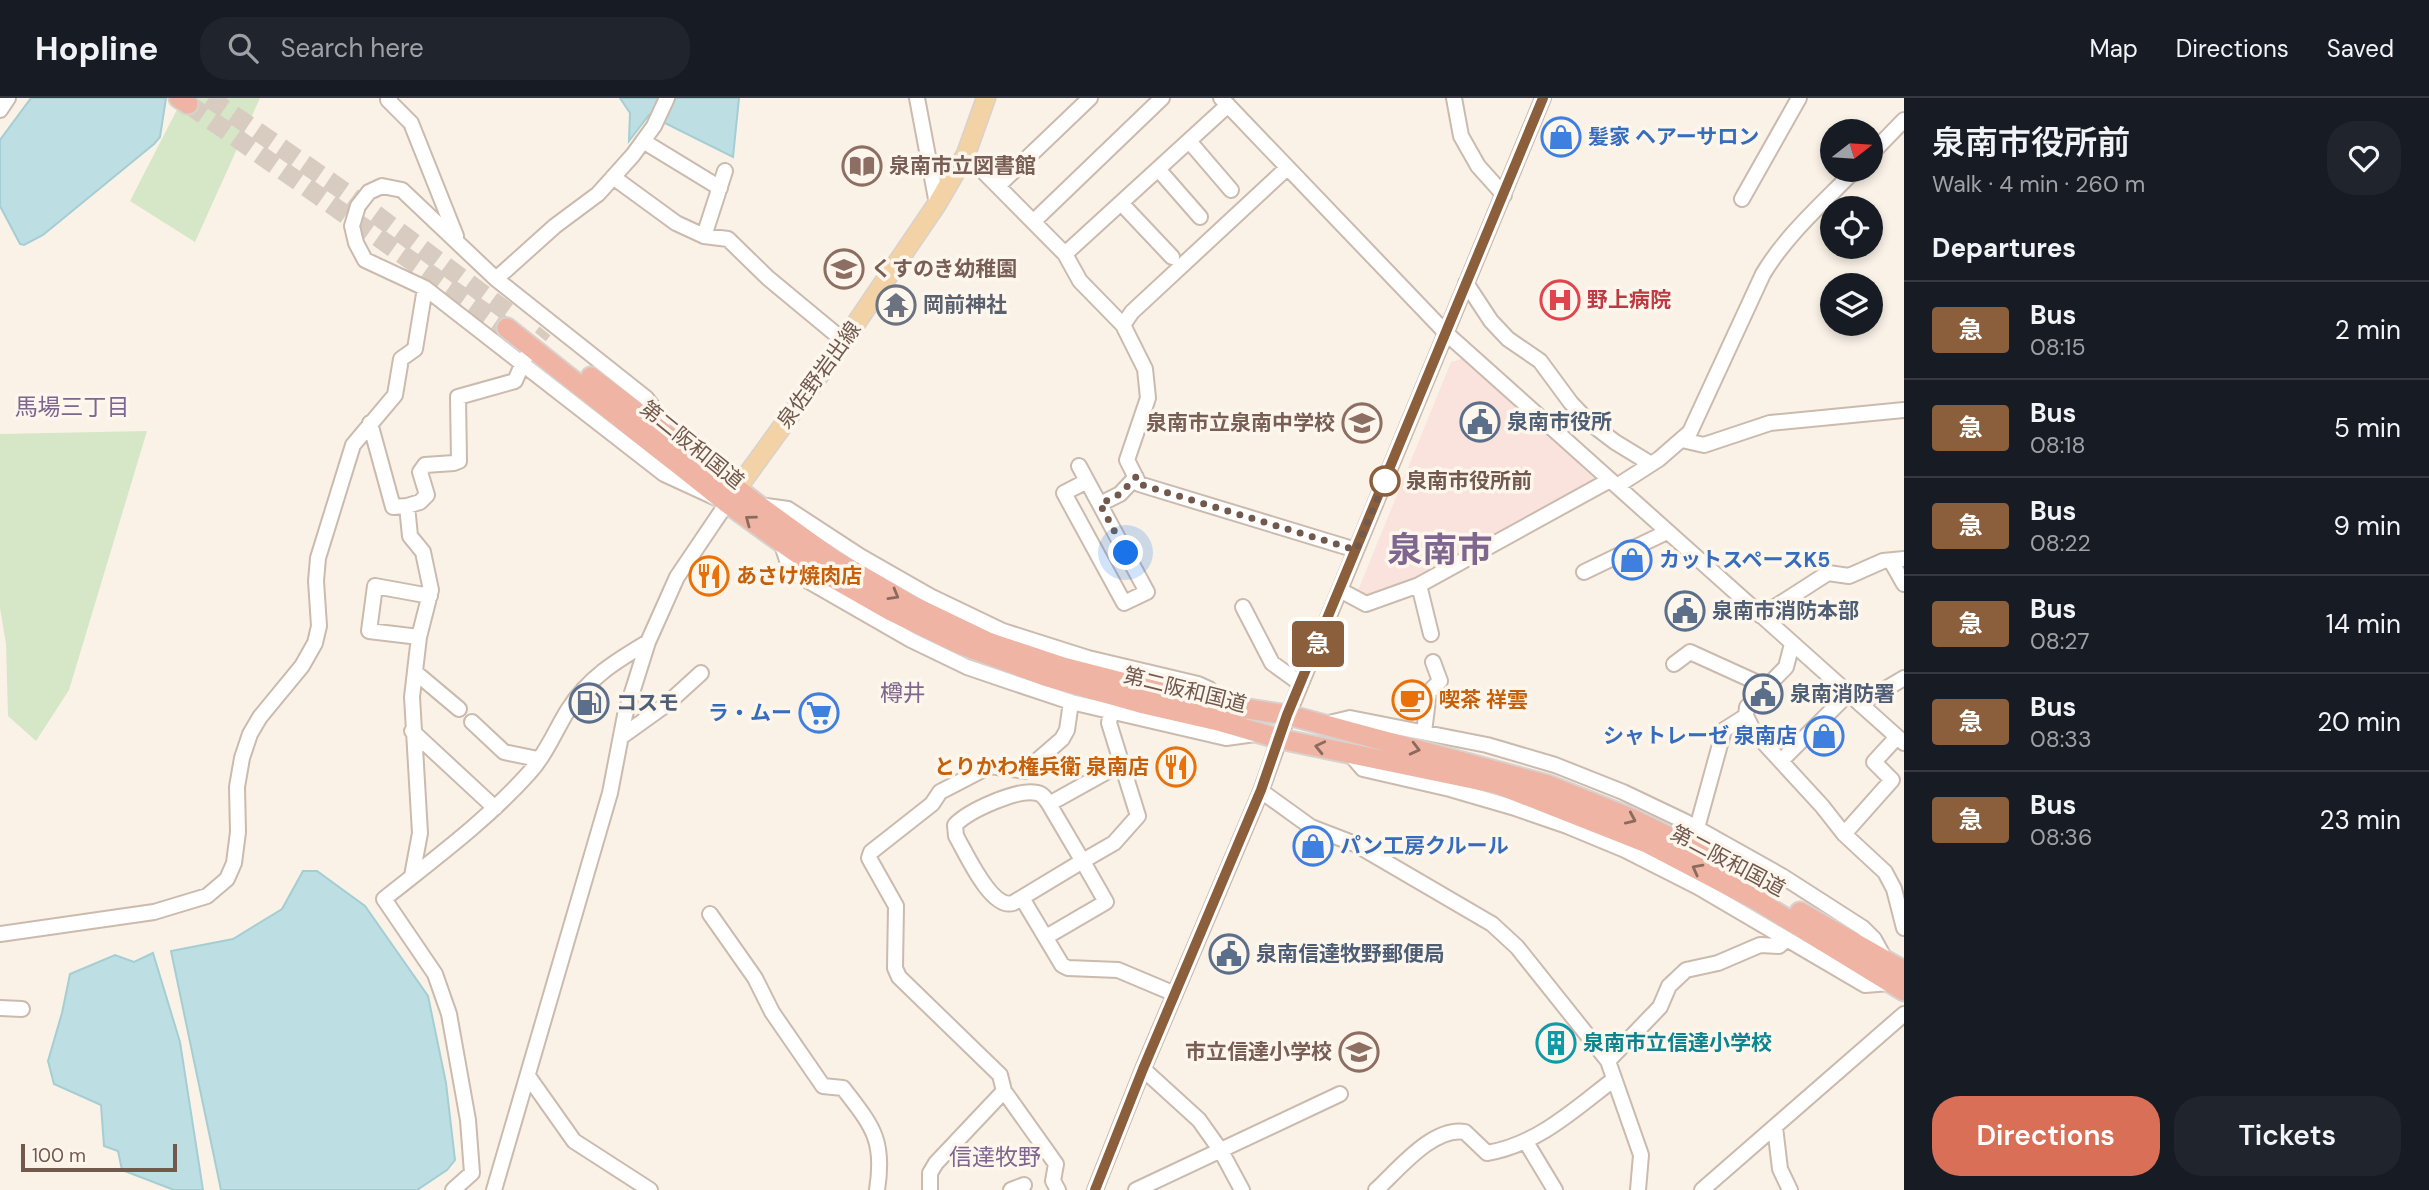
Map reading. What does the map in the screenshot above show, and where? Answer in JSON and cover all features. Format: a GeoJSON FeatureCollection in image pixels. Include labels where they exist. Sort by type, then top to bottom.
{"type":"FeatureCollection","features":[{"type":"Feature","properties":{"kind":"highway","name":"第二阪和国道"},"geometry":{"type":"LineString","coordinates":[[1899,981],[1756,900],[1649,844],[1497,784],[1272,736],[1045,676],[969,648],[891,611],[833,578],[780,542],[732,495],[665,433],[510,322],[732,495],[758,505],[834,560],[911,605],[988,642],[1063,667],[1222,705],[1287,715],[1548,785],[1633,819],[1698,851],[1886,961],[1899,981]]}},
{"type":"Feature","properties":{"kind":"main road","name":"泉佐野岩出線"},"geometry":{"type":"LineString","coordinates":[[732,495],[844,341],[937,204],[966,154],[986,98]]}},
{"type":"Feature","properties":{"kind":"street"},"geometry":{"type":"LineString","coordinates":[[0,110],[8,98]]}},
{"type":"Feature","properties":{"kind":"street"},"geometry":{"type":"LineString","coordinates":[[390,98],[388,100],[411,123],[460,244]]}},
{"type":"Feature","properties":{"kind":"street"},"geometry":{"type":"LineString","coordinates":[[496,279],[555,226],[598,194],[654,126],[667,98]]}},
{"type":"Feature","properties":{"kind":"street"},"geometry":{"type":"LineString","coordinates":[[917,98],[937,204]]}},
{"type":"Feature","properties":{"kind":"street"},"geometry":{"type":"LineString","coordinates":[[998,186],[1090,98]]}},
{"type":"Feature","properties":{"kind":"street"},"geometry":{"type":"LineString","coordinates":[[1034,221],[1163,98]]}},
{"type":"Feature","properties":{"kind":"street"},"geometry":{"type":"LineString","coordinates":[[1454,98],[1461,135],[1478,166],[1504,195]]}},
{"type":"Feature","properties":{"kind":"street"},"geometry":{"type":"LineString","coordinates":[[1095,1190],[1261,790],[1272,736],[1287,715],[1301,684],[1543,98]]}},
{"type":"Feature","properties":{"kind":"street"},"geometry":{"type":"LineString","coordinates":[[1742,200],[1799,98]]}},
{"type":"Feature","properties":{"kind":"street"},"geometry":{"type":"LineString","coordinates":[[1065,254],[1189,141],[1225,101],[1447,334],[1901,740],[1874,762],[1892,780],[1844,834]]}},
{"type":"Feature","properties":{"kind":"street"},"geometry":{"type":"LineString","coordinates":[[1883,142],[1904,120]]}},
{"type":"Feature","properties":{"kind":"street"},"geometry":{"type":"LineString","coordinates":[[643,141],[720,188]]}},
{"type":"Feature","properties":{"kind":"street"},"geometry":{"type":"LineString","coordinates":[[1189,141],[1231,190]]}},
{"type":"Feature","properties":{"kind":"street"},"geometry":{"type":"LineString","coordinates":[[966,154],[1065,254],[1080,281],[1124,325],[1145,369],[1148,398],[1127,460],[1139,484],[1356,550]]}},
{"type":"Feature","properties":{"kind":"street"},"geometry":{"type":"LineString","coordinates":[[1124,325],[1132,312],[1287,168]]}},
{"type":"Feature","properties":{"kind":"street"},"geometry":{"type":"LineString","coordinates":[[1158,169],[1200,217]]}},
{"type":"Feature","properties":{"kind":"street"},"geometry":{"type":"LineString","coordinates":[[704,236],[725,171]]}},
{"type":"Feature","properties":{"kind":"street"},"geometry":{"type":"LineString","coordinates":[[613,177],[676,223],[704,236],[728,239],[768,278],[844,341]]}},
{"type":"Feature","properties":{"kind":"street"},"geometry":{"type":"LineString","coordinates":[[1340,590],[1366,604],[1419,585],[1651,464],[1682,440],[1696,422],[1772,259],[1790,236],[1843,182]]}},
{"type":"Feature","properties":{"kind":"street"},"geometry":{"type":"LineString","coordinates":[[494,1190],[610,793],[625,715],[648,642],[677,577],[732,495],[664,474],[525,359],[425,288],[365,260],[356,243],[352,226],[353,216],[369,191],[382,186],[402,190],[548,327],[646,398],[659,414],[665,433]]}},
{"type":"Feature","properties":{"kind":"street"},"geometry":{"type":"LineString","coordinates":[[1121,203],[1172,257]]}},
{"type":"Feature","properties":{"kind":"street"},"geometry":{"type":"LineString","coordinates":[[1466,283],[1491,321],[1508,339],[1540,361],[1571,403],[1590,422],[1615,442],[1651,464]]}},
{"type":"Feature","properties":{"kind":"street"},"geometry":{"type":"LineString","coordinates":[[0,934],[154,912],[206,896],[227,879],[234,863],[238,832],[237,786],[250,734],[260,717],[302,666],[315,643],[319,626],[316,580],[318,558],[353,445],[395,395],[401,359],[415,349],[425,288]]}},
{"type":"Feature","properties":{"kind":"street"},"geometry":{"type":"LineString","coordinates":[[370,424],[393,507],[420,502],[427,495],[420,472],[425,465],[459,461],[457,397],[515,381],[525,359]]}},
{"type":"Feature","properties":{"kind":"street"},"geometry":{"type":"LineString","coordinates":[[1682,440],[1704,445],[1770,423],[1904,410]]}},
{"type":"Feature","properties":{"kind":"street"},"geometry":{"type":"LineString","coordinates":[[1079,466],[1147,592],[1124,603],[1064,493],[1087,481]]}},
{"type":"Feature","properties":{"kind":"street"},"geometry":{"type":"LineString","coordinates":[[1100,504],[1120,494],[1136,477]]}},
{"type":"Feature","properties":{"kind":"street"},"geometry":{"type":"LineString","coordinates":[[407,506],[410,536],[423,552],[428,570],[430,596],[419,637],[412,697],[419,833],[412,876]]}},
{"type":"Feature","properties":{"kind":"street"},"geometry":{"type":"LineString","coordinates":[[1584,572],[1667,532]]}},
{"type":"Feature","properties":{"kind":"street"},"geometry":{"type":"LineString","coordinates":[[780,542],[788,564],[796,574],[871,618],[967,667],[1071,702],[1226,738],[1272,736]]}},
{"type":"Feature","properties":{"kind":"street"},"geometry":{"type":"LineString","coordinates":[[1103,565],[1126,553]]}},
{"type":"Feature","properties":{"kind":"street"},"geometry":{"type":"LineString","coordinates":[[1761,616],[1828,573],[1849,576],[1884,561],[1898,560],[1904,584]]}},
{"type":"Feature","properties":{"kind":"street"},"geometry":{"type":"LineString","coordinates":[[1419,585],[1431,634]]}},
{"type":"Feature","properties":{"kind":"street"},"geometry":{"type":"LineString","coordinates":[[419,637],[369,631],[375,586],[430,596]]}},
{"type":"Feature","properties":{"kind":"street"},"geometry":{"type":"LineString","coordinates":[[1243,607],[1272,663],[1301,684]]}},
{"type":"Feature","properties":{"kind":"street"},"geometry":{"type":"LineString","coordinates":[[453,1190],[472,1173],[468,1120],[449,1014],[435,974],[384,899],[495,808],[532,770],[585,686],[607,666],[648,642]]}},
{"type":"Feature","properties":{"kind":"street"},"geometry":{"type":"LineString","coordinates":[[1793,644],[1786,667],[1747,707],[1746,716],[1754,732],[1844,834],[1899,886],[1904,928]]}},
{"type":"Feature","properties":{"kind":"street"},"geometry":{"type":"LineString","coordinates":[[1674,664],[1690,652],[1766,687]]}},
{"type":"Feature","properties":{"kind":"street"},"geometry":{"type":"LineString","coordinates":[[1424,732],[1429,692],[1440,681],[1433,662]]}},
{"type":"Feature","properties":{"kind":"street"},"geometry":{"type":"LineString","coordinates":[[415,672],[459,709]]}},
{"type":"Feature","properties":{"kind":"street"},"geometry":{"type":"LineString","coordinates":[[621,737],[667,704],[701,673]]}},
{"type":"Feature","properties":{"kind":"street"},"geometry":{"type":"LineString","coordinates":[[1860,704],[1904,678]]}},
{"type":"Feature","properties":{"kind":"street"},"geometry":{"type":"LineString","coordinates":[[1781,761],[1848,694]]}},
{"type":"Feature","properties":{"kind":"street"},"geometry":{"type":"LineString","coordinates":[[1058,1190],[1053,1181],[1056,1164],[1003,1091],[1000,1075],[899,976],[895,968],[896,906],[869,858],[871,852],[932,804],[940,792],[990,766],[1025,771],[1062,738],[1067,730],[1071,702]]}},
{"type":"Feature","properties":{"kind":"street"},"geometry":{"type":"LineString","coordinates":[[1046,937],[1106,902],[1082,861],[1049,804],[1044,796],[1035,792],[1003,798],[955,825],[956,836],[990,894],[1007,905],[1022,898],[1082,861],[1114,843],[1139,816],[1109,723],[1111,711]]}},
{"type":"Feature","properties":{"kind":"street"},"geometry":{"type":"LineString","coordinates":[[1697,828],[1724,730],[1746,716]]}},
{"type":"Feature","properties":{"kind":"street"},"geometry":{"type":"LineString","coordinates":[[1324,725],[1350,718],[1487,745],[1555,765],[1623,792],[1697,828],[1782,876],[1863,928],[1874,939],[1886,961]]}},
{"type":"Feature","properties":{"kind":"street"},"geometry":{"type":"LineString","coordinates":[[472,722],[504,751],[538,760]]}},
{"type":"Feature","properties":{"kind":"street"},"geometry":{"type":"LineString","coordinates":[[412,731],[495,808]]}},
{"type":"Feature","properties":{"kind":"street"},"geometry":{"type":"LineString","coordinates":[[1350,754],[1363,769],[1450,789],[1512,807],[1625,850],[1698,887],[1865,985],[1899,981]]}},
{"type":"Feature","properties":{"kind":"street"},"geometry":{"type":"LineString","coordinates":[[1049,804],[1121,764]]}},
{"type":"Feature","properties":{"kind":"street"},"geometry":{"type":"LineString","coordinates":[[1261,790],[1311,827],[1355,844],[1492,924],[1517,947],[1608,1061],[1641,1155],[1638,1190]]}},
{"type":"Feature","properties":{"kind":"street"},"geometry":{"type":"LineString","coordinates":[[1022,898],[1062,965],[1068,968],[1118,970],[1175,994]]}},
{"type":"Feature","properties":{"kind":"street"},"geometry":{"type":"LineString","coordinates":[[710,914],[755,978],[772,1012],[823,1086],[842,1088],[870,1123],[879,1155],[877,1190]]}},
{"type":"Feature","properties":{"kind":"street"},"geometry":{"type":"LineString","coordinates":[[1608,1061],[1660,1007],[1669,986],[1686,970],[1718,963],[1760,945],[1779,946],[1787,939]]}},
{"type":"Feature","properties":{"kind":"street"},"geometry":{"type":"LineString","coordinates":[[0,1008],[22,1009]]}},
{"type":"Feature","properties":{"kind":"street"},"geometry":{"type":"LineString","coordinates":[[1702,1190],[1904,1014]]}},
{"type":"Feature","properties":{"kind":"street"},"geometry":{"type":"LineString","coordinates":[[1143,1069],[1199,1120],[1221,1151],[1242,1190]]}},
{"type":"Feature","properties":{"kind":"street"},"geometry":{"type":"LineString","coordinates":[[528,1076],[574,1141],[650,1190]]}},
{"type":"Feature","properties":{"kind":"street"},"geometry":{"type":"LineString","coordinates":[[1376,1190],[1432,1139],[1445,1132],[1465,1132],[1488,1153],[1526,1142],[1557,1123],[1613,1080]]}},
{"type":"Feature","properties":{"kind":"street"},"geometry":{"type":"LineString","coordinates":[[930,1190],[930,1173],[936,1163],[1003,1091]]}},
{"type":"Feature","properties":{"kind":"street"},"geometry":{"type":"LineString","coordinates":[[1136,1190],[1340,1094]]}},
{"type":"Feature","properties":{"kind":"street"},"geometry":{"type":"LineString","coordinates":[[1774,1127],[1780,1169],[1790,1190]]}},
{"type":"Feature","properties":{"kind":"street"},"geometry":{"type":"LineString","coordinates":[[1526,1142],[1555,1190]]}},
{"type":"Feature","properties":{"kind":"shaded area","name":"泉南市役所"},"geometry":{"type":"Polygon","coordinates":[[[1465,358],[1598,482],[1432,578],[1367,601],[1357,593],[1451,362],[1465,358]]]}},
{"type":"Feature","properties":{"kind":"green space"},"geometry":{"type":"Polygon","coordinates":[[[183,98],[260,98],[195,242],[130,201],[183,98]]]}},
{"type":"Feature","properties":{"kind":"green space"},"geometry":{"type":"Polygon","coordinates":[[[147,431],[69,690],[36,741],[8,716],[6,644],[0,608],[0,434],[147,431]]]}},
{"type":"Feature","properties":{"kind":"water"},"geometry":{"type":"Polygon","coordinates":[[[31,98],[166,98],[160,137],[154,144],[43,235],[24,245],[20,244],[0,206],[0,140],[31,98]]]}},
{"type":"Feature","properties":{"kind":"water"},"geometry":{"type":"Polygon","coordinates":[[[620,98],[739,98],[733,157],[649,115],[629,141],[630,113],[620,98]]]}},
{"type":"Feature","properties":{"kind":"water"},"geometry":{"type":"Polygon","coordinates":[[[303,871],[317,871],[365,906],[428,996],[446,1083],[455,1160],[447,1170],[417,1190],[221,1190],[171,951],[233,939],[282,909],[303,871]]]}},
{"type":"Feature","properties":{"kind":"water"},"geometry":{"type":"Polygon","coordinates":[[[153,953],[180,1042],[203,1190],[174,1190],[122,1170],[118,1151],[104,1146],[101,1105],[54,1084],[48,1061],[70,974],[115,955],[134,962],[153,953]]]}},
{"type":"Feature","properties":{"kind":"tunnel"},"geometry":{"type":"LineString","coordinates":[[209,98],[348,194],[513,316]]}},
{"type":"Feature","properties":{"kind":"tunnel"},"geometry":{"type":"LineString","coordinates":[[188,104],[507,328]]}},
{"type":"Feature","properties":{"kind":"tunnel"},"geometry":{"type":"LineString","coordinates":[[527,353],[545,331]]}},
{"type":"Feature","properties":{"kind":"bus line","name":"急"},"geometry":{"type":"LineString","coordinates":[[1095,1190],[1261,790],[1287,715],[1543,98]]}},
{"type":"Feature","properties":{"kind":"place","name":"髪家 ヘアーサロン"},"geometry":{"type":"Point","coordinates":[1561,137]}},
{"type":"Feature","properties":{"kind":"place","name":"泉南市立図書館"},"geometry":{"type":"Point","coordinates":[862,166]}},
{"type":"Feature","properties":{"kind":"place","name":"くすのき幼稚園"},"geometry":{"type":"Point","coordinates":[844,269]}},
{"type":"Feature","properties":{"kind":"place","name":"野上病院"},"geometry":{"type":"Point","coordinates":[1560,300]}},
{"type":"Feature","properties":{"kind":"place","name":"岡前神社"},"geometry":{"type":"Point","coordinates":[896,305]}},
{"type":"Feature","properties":{"kind":"place","name":"泉南市役所"},"geometry":{"type":"Point","coordinates":[1480,422]}},
{"type":"Feature","properties":{"kind":"place","name":"泉南市立泉南中学校"},"geometry":{"type":"Point","coordinates":[1362,423]}},
{"type":"Feature","properties":{"kind":"place","name":"泉南市役所前"},"geometry":{"type":"Point","coordinates":[1385,481]}},
{"type":"Feature","properties":{"kind":"place","name":"カットスペースK5"},"geometry":{"type":"Point","coordinates":[1632,560]}},
{"type":"Feature","properties":{"kind":"place","name":"あさけ焼肉店"},"geometry":{"type":"Point","coordinates":[709,576]}},
{"type":"Feature","properties":{"kind":"place","name":"泉南市消防本部"},"geometry":{"type":"Point","coordinates":[1685,611]}},
{"type":"Feature","properties":{"kind":"place","name":"泉南消防署"},"geometry":{"type":"Point","coordinates":[1763,694]}},
{"type":"Feature","properties":{"kind":"place","name":"喫茶 祥雲"},"geometry":{"type":"Point","coordinates":[1412,700]}},
{"type":"Feature","properties":{"kind":"place","name":"コスモ"},"geometry":{"type":"Point","coordinates":[589,703]}},
{"type":"Feature","properties":{"kind":"place","name":"ラ・ムー"},"geometry":{"type":"Point","coordinates":[819,713]}},
{"type":"Feature","properties":{"kind":"place","name":"シャトレーゼ 泉南店"},"geometry":{"type":"Point","coordinates":[1824,736]}},
{"type":"Feature","properties":{"kind":"place","name":"とりかわ権兵衛 泉南店"},"geometry":{"type":"Point","coordinates":[1176,767]}},
{"type":"Feature","properties":{"kind":"place","name":"パン工房クルール"},"geometry":{"type":"Point","coordinates":[1313,846]}},
{"type":"Feature","properties":{"kind":"place","name":"泉南信達牧野郵便局"},"geometry":{"type":"Point","coordinates":[1229,954]}},
{"type":"Feature","properties":{"kind":"place","name":"泉南市立信達小学校"},"geometry":{"type":"Point","coordinates":[1556,1043]}},
{"type":"Feature","properties":{"kind":"place","name":"市立信達小学校"},"geometry":{"type":"Point","coordinates":[1359,1052]}},
{"type":"Feature","properties":{"kind":"district","name":"馬場三丁目"},"geometry":{"type":"Point","coordinates":[72,407]}},
{"type":"Feature","properties":{"kind":"district","name":"泉南市"},"geometry":{"type":"Point","coordinates":[1440,550]}},
{"type":"Feature","properties":{"kind":"district","name":"樽井"},"geometry":{"type":"Point","coordinates":[903,693]}},
{"type":"Feature","properties":{"kind":"district","name":"信達牧野"},"geometry":{"type":"Point","coordinates":[995,1157]}},
{"type":"Feature","properties":{"kind":"route"},"geometry":{"type":"LineString","coordinates":[[1126,553],[1100,504],[1120,494],[1136,477],[1139,484],[1356,550],[1385,481]]}}]}
